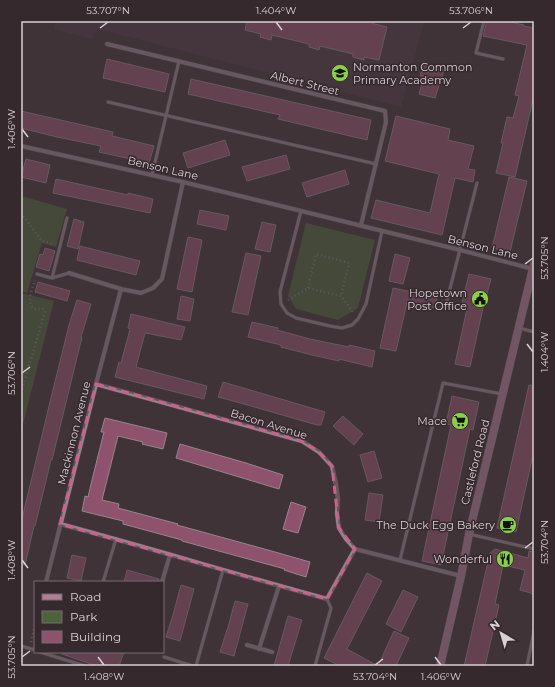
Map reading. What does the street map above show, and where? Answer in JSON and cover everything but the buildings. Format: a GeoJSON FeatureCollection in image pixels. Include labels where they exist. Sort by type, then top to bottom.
{"type":"FeatureCollection","features":[{"type":"Feature","properties":{"kind":"street","name":"Albert Street"},"geometry":{"type":"LineString","coordinates":[[107,44],[385,111],[386,122],[360,226]]}},
{"type":"Feature","properties":{"kind":"street","name":"Benson Lane"},"geometry":{"type":"LineString","coordinates":[[21,146],[183,182],[534,267]]}},
{"type":"Feature","properties":{"kind":"street"},"geometry":{"type":"LineString","coordinates":[[69,274],[141,293],[153,288],[162,279],[183,182]]}},
{"type":"Feature","properties":{"kind":"street","name":"Castleford Road"},"geometry":{"type":"LineString","coordinates":[[440,666],[469,534],[534,267]]}},
{"type":"Feature","properties":{"kind":"street","name":"Mackinnon Avenue"},"geometry":{"type":"LineString","coordinates":[[46,581],[121,288]]}},
{"type":"Feature","properties":{"kind":"street","name":"Bacon Avenue"},"geometry":{"type":"LineString","coordinates":[[96,384],[302,441],[319,452],[332,466],[338,499],[337,513],[340,528],[346,539],[356,549]]}},
{"type":"Feature","properties":{"kind":"street"},"geometry":{"type":"LineString","coordinates":[[60,524],[328,599],[356,549],[461,576]]}},
{"type":"Feature","properties":{"kind":"street"},"geometry":{"type":"LineString","coordinates":[[162,581],[170,555]]}},
{"type":"Feature","properties":{"kind":"street"},"geometry":{"type":"LineString","coordinates":[[259,649],[279,586]]}},
{"type":"Feature","properties":{"kind":"street"},"geometry":{"type":"LineString","coordinates":[[247,645],[272,652]]}},
{"type":"Feature","properties":{"kind":"lane"},"geometry":{"type":"LineString","coordinates":[[484,21],[476,53],[503,59]]}},
{"type":"Feature","properties":{"kind":"lane"},"geometry":{"type":"LineString","coordinates":[[152,175],[179,61]]}},
{"type":"Feature","properties":{"kind":"lane"},"geometry":{"type":"LineString","coordinates":[[108,102],[376,164]]}},
{"type":"Feature","properties":{"kind":"lane"},"geometry":{"type":"LineString","coordinates":[[445,308],[477,183]]}},
{"type":"Feature","properties":{"kind":"lane"},"geometry":{"type":"LineString","coordinates":[[301,211],[280,292],[281,304],[287,312],[296,318],[342,328],[352,325],[358,319],[366,304],[382,231]]}},
{"type":"Feature","properties":{"kind":"lane"},"geometry":{"type":"LineString","coordinates":[[52,278],[67,218]]}},
{"type":"Feature","properties":{"kind":"lane"},"geometry":{"type":"LineString","coordinates":[[36,274],[52,278],[69,274]]}},
{"type":"Feature","properties":{"kind":"lane"},"geometry":{"type":"LineString","coordinates":[[519,328],[534,332]]}},
{"type":"Feature","properties":{"kind":"lane"},"geometry":{"type":"LineString","coordinates":[[400,560],[443,383],[503,394]]}},
{"type":"Feature","properties":{"kind":"lane"},"geometry":{"type":"LineString","coordinates":[[469,534],[534,549]]}},
{"type":"Feature","properties":{"kind":"lane"},"geometry":{"type":"LineString","coordinates":[[103,581],[116,539]]}},
{"type":"Feature","properties":{"kind":"lane"},"geometry":{"type":"LineString","coordinates":[[164,657],[194,666],[223,570]]}},
{"type":"Feature","properties":{"kind":"lane"},"geometry":{"type":"LineString","coordinates":[[315,666],[331,608],[328,599]]}},
{"type":"Feature","properties":{"kind":"lane"},"geometry":{"type":"LineString","coordinates":[[527,666],[534,631]]}},
{"type":"Feature","properties":{"kind":"lane"},"geometry":{"type":"LineString","coordinates":[[21,646],[34,650]]}},
{"type":"Feature","properties":{"kind":"lane"},"geometry":{"type":"LineString","coordinates":[[43,653],[85,666]]}},
{"type":"Feature","properties":{"kind":"lane"},"geometry":{"type":"LineString","coordinates":[[66,666],[68,661]]}},
{"type":"Feature","properties":{"kind":"path"},"geometry":{"type":"LineString","coordinates":[[21,213],[42,241],[60,246]]}},
{"type":"Feature","properties":{"kind":"path"},"geometry":{"type":"LineString","coordinates":[[308,288],[316,254],[349,263],[341,296]]}},
{"type":"Feature","properties":{"kind":"path"},"geometry":{"type":"LineString","coordinates":[[21,393],[45,312],[44,309],[34,309],[29,302],[36,274]]}},
{"type":"Feature","properties":{"kind":"path"},"geometry":{"type":"LineString","coordinates":[[281,304],[308,288],[341,296],[358,319]]}},
{"type":"Feature","properties":{"kind":"path"},"geometry":{"type":"LineString","coordinates":[[21,374],[25,377]]}},
{"type":"Feature","properties":{"kind":"path"},"geometry":{"type":"LineString","coordinates":[[29,649],[34,630]]}},
{"type":"Feature","properties":{"kind":"highlighted area"},"geometry":{"type":"Polygon","coordinates":[[[96,384],[302,441],[319,452],[332,466],[339,528],[355,549],[327,599],[60,524],[96,384]]]}},
{"type":"Feature","properties":{"kind":"shaded area","name":"Normanton Common Primary Academy"},"geometry":{"type":"Polygon","coordinates":[[[56,21],[424,21],[401,107],[98,29],[92,39],[54,29],[56,21]]]}},
{"type":"Feature","properties":{"kind":"green space"},"geometry":{"type":"Polygon","coordinates":[[[21,196],[67,209],[56,247],[42,243],[27,293],[21,291],[21,196]]]}},
{"type":"Feature","properties":{"kind":"green space"},"geometry":{"type":"Polygon","coordinates":[[[306,223],[375,240],[358,308],[338,320],[296,309],[288,296],[306,223]]]}},
{"type":"Feature","properties":{"kind":"green space"},"geometry":{"type":"Polygon","coordinates":[[[21,293],[54,301],[21,432],[21,293]]]}},
{"type":"Feature","properties":{"kind":"place","name":"Normanton Common Primary Academy"},"geometry":{"type":"Point","coordinates":[340,73]}},
{"type":"Feature","properties":{"kind":"place","name":"Hopetown Post Office"},"geometry":{"type":"Point","coordinates":[480,299]}},
{"type":"Feature","properties":{"kind":"place","name":"Mace"},"geometry":{"type":"Point","coordinates":[460,421]}},
{"type":"Feature","properties":{"kind":"place","name":"The Duck Egg Bakery"},"geometry":{"type":"Point","coordinates":[508,525]}},
{"type":"Feature","properties":{"kind":"place","name":"Wonderful"},"geometry":{"type":"Point","coordinates":[505,559]}}]}
